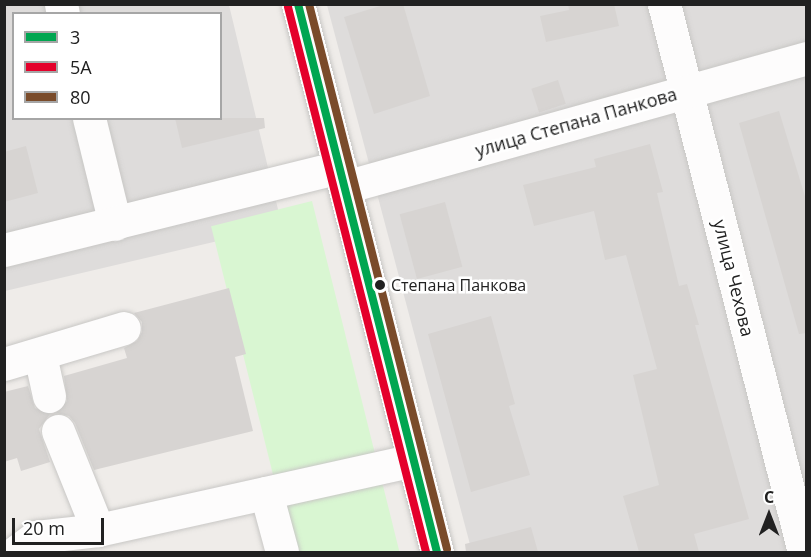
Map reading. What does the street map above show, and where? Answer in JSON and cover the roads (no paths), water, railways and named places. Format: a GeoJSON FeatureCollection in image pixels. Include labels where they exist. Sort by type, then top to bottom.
{"type":"FeatureCollection","features":[{"type":"Feature","properties":{"kind":"street"},"geometry":{"type":"LineString","coordinates":[[298,4],[437,552]]}},
{"type":"Feature","properties":{"kind":"street","name":"улица Чехова"},"geometry":{"type":"LineString","coordinates":[[664,4],[804,552]]}},
{"type":"Feature","properties":{"kind":"street","name":"улица Степана Панкова"},"geometry":{"type":"LineString","coordinates":[[4,250],[115,224],[342,177],[686,91],[807,58]]}},
{"type":"Feature","properties":{"kind":"street"},"geometry":{"type":"LineString","coordinates":[[89,120],[115,224]]}},
{"type":"Feature","properties":{"kind":"street"},"geometry":{"type":"LineString","coordinates":[[4,364],[124,328]]}},
{"type":"Feature","properties":{"kind":"street"},"geometry":{"type":"LineString","coordinates":[[40,355],[50,396]]}},
{"type":"Feature","properties":{"kind":"street"},"geometry":{"type":"LineString","coordinates":[[58,431],[98,530]]}},
{"type":"Feature","properties":{"kind":"street"},"geometry":{"type":"LineString","coordinates":[[16,552],[36,537],[98,530],[413,460]]}},
{"type":"Feature","properties":{"kind":"street"},"geometry":{"type":"LineString","coordinates":[[266,493],[282,552]]}},
{"type":"Feature","properties":{"kind":"place","name":"Степана Панкова"},"geometry":{"type":"Point","coordinates":[380,285]}}]}
